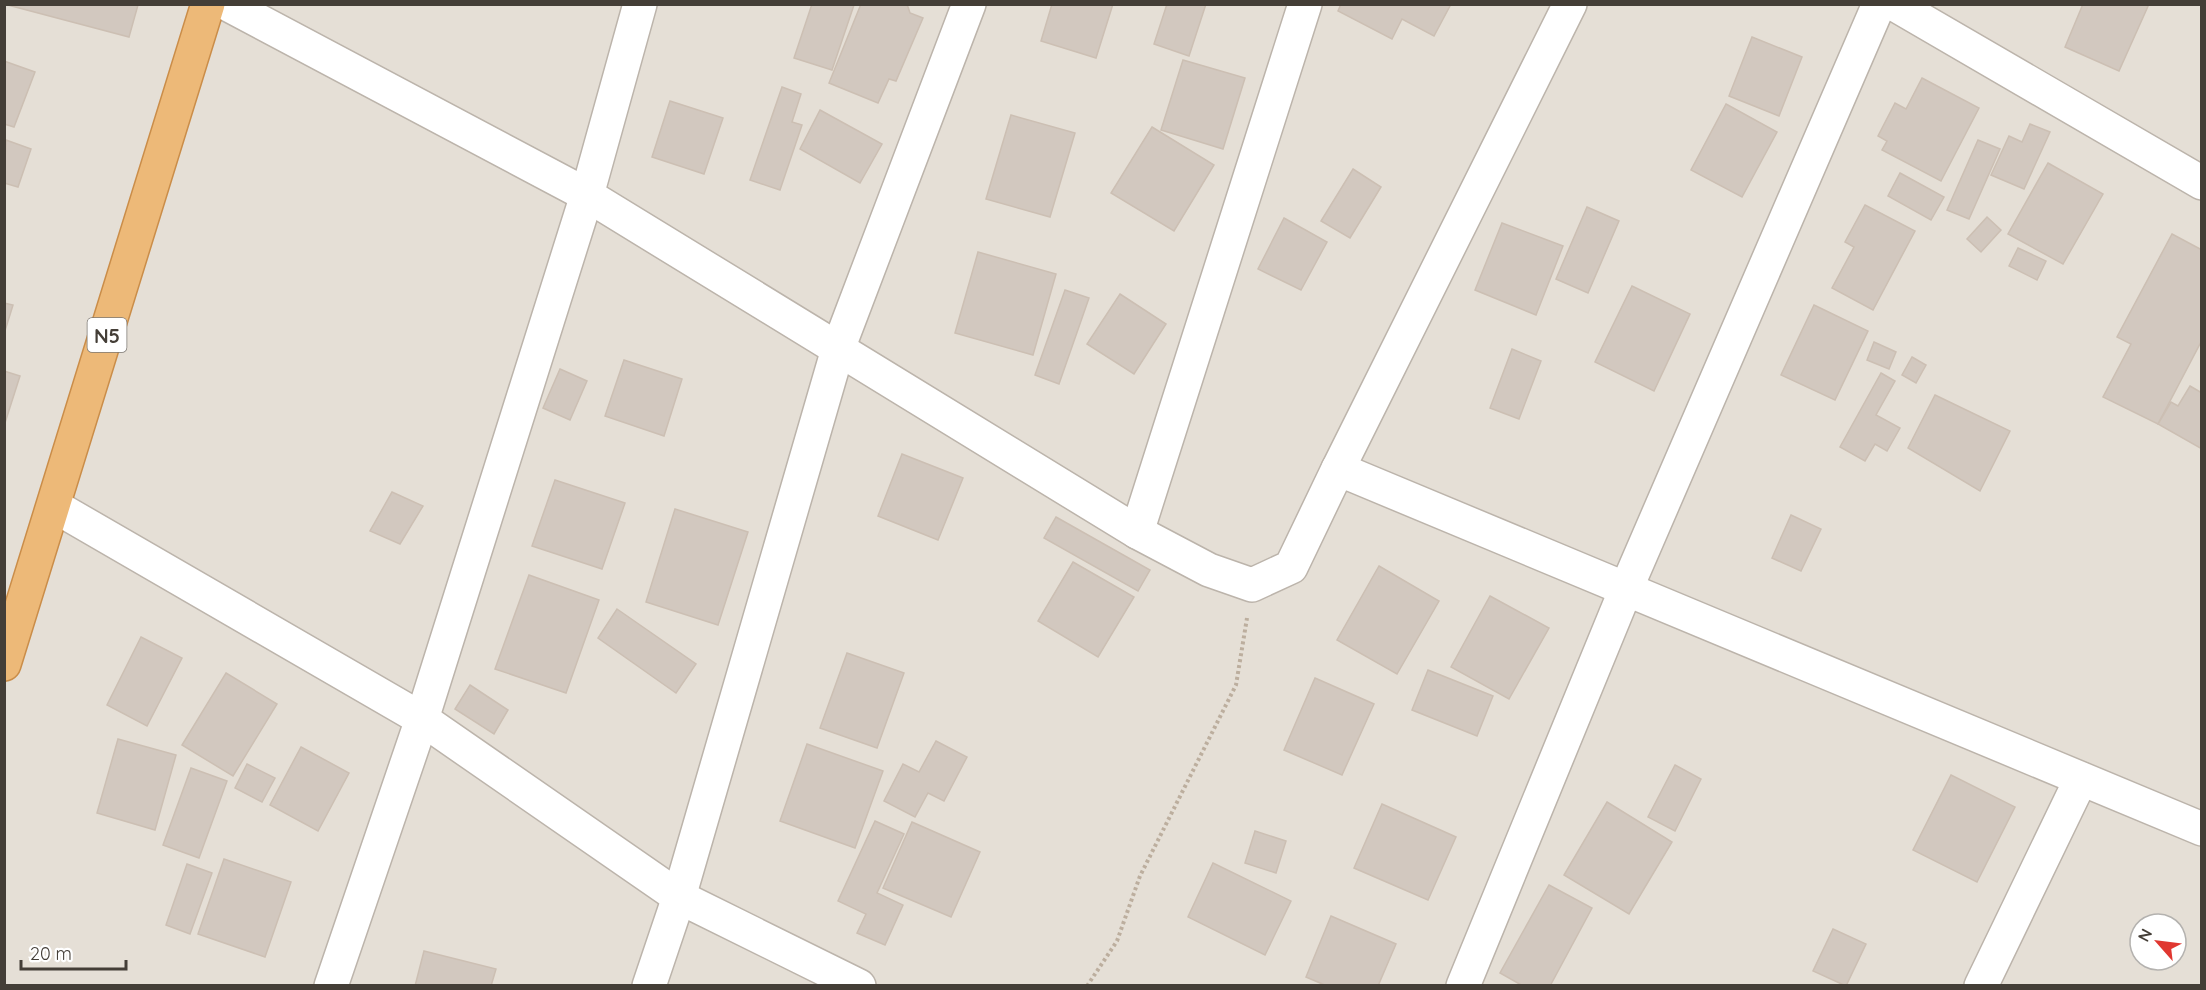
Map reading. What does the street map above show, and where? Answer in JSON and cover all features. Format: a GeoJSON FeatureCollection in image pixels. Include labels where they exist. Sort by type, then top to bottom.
{"type":"FeatureCollection","features":[{"type":"Feature","properties":{"kind":"highway","name":"N5"},"geometry":{"type":"LineString","coordinates":[[4,664],[208,4]]}},
{"type":"Feature","properties":{"kind":"street"},"geometry":{"type":"LineString","coordinates":[[227,4],[587,195],[1137,532],[1209,570],[1252,585],[1290,567],[1570,4]]}},
{"type":"Feature","properties":{"kind":"street"},"geometry":{"type":"LineString","coordinates":[[331,986],[422,719],[587,195],[640,4]]}},
{"type":"Feature","properties":{"kind":"street"},"geometry":{"type":"LineString","coordinates":[[649,986],[679,897],[838,349],[969,4]]}},
{"type":"Feature","properties":{"kind":"street"},"geometry":{"type":"LineString","coordinates":[[1137,532],[1305,4]]}},
{"type":"Feature","properties":{"kind":"street"},"geometry":{"type":"LineString","coordinates":[[1462,986],[1626,589],[1879,4]]}},
{"type":"Feature","properties":{"kind":"street"},"geometry":{"type":"LineString","coordinates":[[1894,4],[2202,183]]}},
{"type":"Feature","properties":{"kind":"street"},"geometry":{"type":"LineString","coordinates":[[1338,469],[2202,829]]}},
{"type":"Feature","properties":{"kind":"street"},"geometry":{"type":"LineString","coordinates":[[54,506],[422,719],[679,897],[859,986]]}},
{"type":"Feature","properties":{"kind":"street"},"geometry":{"type":"LineString","coordinates":[[1982,986],[2081,779]]}},
{"type":"Feature","properties":{"kind":"path"},"geometry":{"type":"LineString","coordinates":[[1087,986],[1117,941],[1140,876],[1236,685],[1252,585]]}},
{"type":"Feature","properties":{"kind":"shaded area"},"geometry":{"type":"Polygon","coordinates":[[[5,5],[2201,5],[2201,985],[5,986],[5,5]]]}},
{"type":"Feature","properties":{"kind":"building"},"geometry":{"type":"Polygon","coordinates":[[[4,4],[136,4],[138,5],[129,37],[4,4]]]}},
{"type":"Feature","properties":{"kind":"building"},"geometry":{"type":"Polygon","coordinates":[[[812,4],[854,5],[832,70],[794,58],[812,4]]]}},
{"type":"Feature","properties":{"kind":"building"},"geometry":{"type":"Polygon","coordinates":[[[861,4],[907,4],[910,13],[923,18],[896,81],[889,79],[878,103],[829,83],[861,4]]]}},
{"type":"Feature","properties":{"kind":"building"},"geometry":{"type":"Polygon","coordinates":[[[1052,4],[1113,4],[1096,58],[1041,41],[1052,4]]]}},
{"type":"Feature","properties":{"kind":"building"},"geometry":{"type":"Polygon","coordinates":[[[1167,4],[1206,4],[1189,56],[1154,44],[1167,4]]]}},
{"type":"Feature","properties":{"kind":"building"},"geometry":{"type":"Polygon","coordinates":[[[1341,4],[1451,4],[1434,36],[1402,19],[1392,39],[1338,11],[1341,4]]]}},
{"type":"Feature","properties":{"kind":"building"},"geometry":{"type":"Polygon","coordinates":[[[2083,4],[2149,4],[2119,71],[2065,47],[2083,4]]]}},
{"type":"Feature","properties":{"kind":"building"},"geometry":{"type":"Polygon","coordinates":[[[1752,37],[1802,57],[1779,116],[1729,96],[1752,37]]]}},
{"type":"Feature","properties":{"kind":"building"},"geometry":{"type":"Polygon","coordinates":[[[1183,60],[1245,78],[1223,149],[1161,130],[1183,60]]]}},
{"type":"Feature","properties":{"kind":"building"},"geometry":{"type":"Polygon","coordinates":[[[4,61],[35,72],[14,127],[4,124],[4,61]]]}},
{"type":"Feature","properties":{"kind":"building"},"geometry":{"type":"Polygon","coordinates":[[[1922,78],[1979,108],[1941,181],[1882,150],[1887,141],[1878,136],[1895,103],[1906,109],[1922,78]]]}},
{"type":"Feature","properties":{"kind":"building"},"geometry":{"type":"Polygon","coordinates":[[[782,87],[801,94],[792,122],[802,125],[780,190],[750,180],[782,87]]]}},
{"type":"Feature","properties":{"kind":"building"},"geometry":{"type":"Polygon","coordinates":[[[670,101],[723,118],[704,174],[652,157],[670,101]]]}},
{"type":"Feature","properties":{"kind":"building"},"geometry":{"type":"Polygon","coordinates":[[[1726,104],[1777,132],[1742,197],[1691,170],[1726,104]]]}},
{"type":"Feature","properties":{"kind":"building"},"geometry":{"type":"Polygon","coordinates":[[[820,110],[882,144],[860,183],[800,149],[820,110]]]}},
{"type":"Feature","properties":{"kind":"building"},"geometry":{"type":"Polygon","coordinates":[[[1011,115],[1075,133],[1050,217],[986,199],[1011,115]]]}},
{"type":"Feature","properties":{"kind":"building"},"geometry":{"type":"Polygon","coordinates":[[[2030,124],[2050,132],[2024,189],[1991,175],[2009,136],[2022,142],[2030,124]]]}},
{"type":"Feature","properties":{"kind":"building"},"geometry":{"type":"Polygon","coordinates":[[[1152,127],[1214,165],[1174,231],[1111,193],[1152,127]]]}},
{"type":"Feature","properties":{"kind":"building"},"geometry":{"type":"Polygon","coordinates":[[[6,140],[31,149],[18,187],[4,183],[6,140]]]}},
{"type":"Feature","properties":{"kind":"building"},"geometry":{"type":"Polygon","coordinates":[[[1978,140],[2000,149],[1969,219],[1947,210],[1978,140]]]}},
{"type":"Feature","properties":{"kind":"building"},"geometry":{"type":"Polygon","coordinates":[[[2048,163],[2103,194],[2063,264],[2008,234],[2048,163]]]}},
{"type":"Feature","properties":{"kind":"building"},"geometry":{"type":"Polygon","coordinates":[[[1353,169],[1381,187],[1350,238],[1321,221],[1353,169]]]}},
{"type":"Feature","properties":{"kind":"building"},"geometry":{"type":"Polygon","coordinates":[[[1900,173],[1944,197],[1931,220],[1888,196],[1900,173]]]}},
{"type":"Feature","properties":{"kind":"building"},"geometry":{"type":"Polygon","coordinates":[[[1865,205],[1915,231],[1873,310],[1832,288],[1854,247],[1845,242],[1865,205]]]}},
{"type":"Feature","properties":{"kind":"building"},"geometry":{"type":"Polygon","coordinates":[[[1587,207],[1619,221],[1588,293],[1556,279],[1587,207]]]}},
{"type":"Feature","properties":{"kind":"building"},"geometry":{"type":"Polygon","coordinates":[[[1987,217],[2001,230],[1981,252],[1967,239],[1987,217]]]}},
{"type":"Feature","properties":{"kind":"building"},"geometry":{"type":"Polygon","coordinates":[[[1284,218],[1327,242],[1301,290],[1258,269],[1284,218]]]}},
{"type":"Feature","properties":{"kind":"building"},"geometry":{"type":"Polygon","coordinates":[[[1502,223],[1563,246],[1536,315],[1475,290],[1502,223]]]}},
{"type":"Feature","properties":{"kind":"building"},"geometry":{"type":"Polygon","coordinates":[[[2172,234],[2202,250],[2202,340],[2158,424],[2103,397],[2131,344],[2117,337],[2172,234]]]}},
{"type":"Feature","properties":{"kind":"building"},"geometry":{"type":"Polygon","coordinates":[[[2018,248],[2046,261],[2037,280],[2009,266],[2018,248]]]}},
{"type":"Feature","properties":{"kind":"building"},"geometry":{"type":"Polygon","coordinates":[[[978,252],[1056,274],[1033,355],[955,333],[978,252]]]}},
{"type":"Feature","properties":{"kind":"building"},"geometry":{"type":"Polygon","coordinates":[[[1632,286],[1690,314],[1654,391],[1595,362],[1632,286]]]}},
{"type":"Feature","properties":{"kind":"building"},"geometry":{"type":"Polygon","coordinates":[[[1065,290],[1089,298],[1059,384],[1035,375],[1065,290]]]}},
{"type":"Feature","properties":{"kind":"building"},"geometry":{"type":"Polygon","coordinates":[[[1120,294],[1166,324],[1134,374],[1087,344],[1120,294]]]}},
{"type":"Feature","properties":{"kind":"building"},"geometry":{"type":"Polygon","coordinates":[[[4,303],[13,305],[4,334],[4,303]]]}},
{"type":"Feature","properties":{"kind":"building"},"geometry":{"type":"Polygon","coordinates":[[[1814,305],[1868,331],[1835,400],[1781,375],[1814,305]]]}},
{"type":"Feature","properties":{"kind":"building"},"geometry":{"type":"Polygon","coordinates":[[[1874,342],[1896,352],[1889,369],[1867,360],[1874,342]]]}},
{"type":"Feature","properties":{"kind":"building"},"geometry":{"type":"Polygon","coordinates":[[[1512,349],[1541,361],[1519,419],[1490,408],[1512,349]]]}},
{"type":"Feature","properties":{"kind":"building"},"geometry":{"type":"Polygon","coordinates":[[[1912,357],[1926,365],[1916,383],[1902,375],[1912,357]]]}},
{"type":"Feature","properties":{"kind":"building"},"geometry":{"type":"Polygon","coordinates":[[[624,360],[682,379],[664,436],[605,416],[624,360]]]}},
{"type":"Feature","properties":{"kind":"building"},"geometry":{"type":"Polygon","coordinates":[[[560,369],[587,381],[570,420],[543,408],[560,369]]]}},
{"type":"Feature","properties":{"kind":"building"},"geometry":{"type":"Polygon","coordinates":[[[4,371],[20,376],[4,426],[4,371]]]}},
{"type":"Feature","properties":{"kind":"building"},"geometry":{"type":"Polygon","coordinates":[[[1881,373],[1895,381],[1876,415],[1900,428],[1887,451],[1875,444],[1865,461],[1840,447],[1881,373]]]}},
{"type":"Feature","properties":{"kind":"building"},"geometry":{"type":"Polygon","coordinates":[[[2190,386],[2202,393],[2202,449],[2158,424],[2171,402],[2178,406],[2190,386]]]}},
{"type":"Feature","properties":{"kind":"building"},"geometry":{"type":"Polygon","coordinates":[[[1935,395],[2010,431],[1980,491],[1908,448],[1935,395]]]}},
{"type":"Feature","properties":{"kind":"building"},"geometry":{"type":"Polygon","coordinates":[[[902,454],[963,478],[938,540],[878,516],[902,454]]]}},
{"type":"Feature","properties":{"kind":"building"},"geometry":{"type":"Polygon","coordinates":[[[555,480],[625,503],[602,569],[532,546],[555,480]]]}},
{"type":"Feature","properties":{"kind":"building"},"geometry":{"type":"Polygon","coordinates":[[[392,492],[423,506],[400,544],[370,531],[392,492]]]}},
{"type":"Feature","properties":{"kind":"building"},"geometry":{"type":"Polygon","coordinates":[[[675,509],[748,532],[718,625],[646,602],[675,509]]]}},
{"type":"Feature","properties":{"kind":"building"},"geometry":{"type":"Polygon","coordinates":[[[1791,515],[1821,529],[1801,571],[1772,558],[1791,515]]]}},
{"type":"Feature","properties":{"kind":"building"},"geometry":{"type":"Polygon","coordinates":[[[1056,517],[1150,570],[1138,591],[1044,538],[1056,517]]]}},
{"type":"Feature","properties":{"kind":"building"},"geometry":{"type":"Polygon","coordinates":[[[1073,562],[1134,597],[1098,657],[1038,621],[1073,562]]]}},
{"type":"Feature","properties":{"kind":"building"},"geometry":{"type":"Polygon","coordinates":[[[1379,566],[1439,601],[1397,674],[1337,640],[1379,566]]]}},
{"type":"Feature","properties":{"kind":"building"},"geometry":{"type":"Polygon","coordinates":[[[529,575],[599,600],[566,693],[495,669],[529,575]]]}},
{"type":"Feature","properties":{"kind":"building"},"geometry":{"type":"Polygon","coordinates":[[[1490,596],[1549,628],[1509,699],[1451,667],[1490,596]]]}},
{"type":"Feature","properties":{"kind":"building"},"geometry":{"type":"Polygon","coordinates":[[[617,609],[696,664],[676,693],[598,638],[617,609]]]}},
{"type":"Feature","properties":{"kind":"building"},"geometry":{"type":"Polygon","coordinates":[[[141,637],[182,658],[147,726],[107,705],[141,637]]]}},
{"type":"Feature","properties":{"kind":"building"},"geometry":{"type":"Polygon","coordinates":[[[847,653],[904,673],[877,748],[820,728],[847,653]]]}},
{"type":"Feature","properties":{"kind":"building"},"geometry":{"type":"Polygon","coordinates":[[[1428,670],[1493,696],[1477,736],[1412,710],[1428,670]]]}},
{"type":"Feature","properties":{"kind":"building"},"geometry":{"type":"Polygon","coordinates":[[[226,673],[277,704],[233,776],[182,745],[226,673]]]}},
{"type":"Feature","properties":{"kind":"building"},"geometry":{"type":"Polygon","coordinates":[[[1315,678],[1374,704],[1342,775],[1284,750],[1315,678]]]}},
{"type":"Feature","properties":{"kind":"building"},"geometry":{"type":"Polygon","coordinates":[[[470,685],[508,710],[494,734],[455,709],[470,685]]]}},
{"type":"Feature","properties":{"kind":"building"},"geometry":{"type":"Polygon","coordinates":[[[118,739],[176,755],[155,830],[97,813],[118,739]]]}},
{"type":"Feature","properties":{"kind":"building"},"geometry":{"type":"Polygon","coordinates":[[[936,741],[967,757],[944,801],[928,793],[915,817],[884,801],[903,764],[919,772],[936,741]]]}},
{"type":"Feature","properties":{"kind":"building"},"geometry":{"type":"Polygon","coordinates":[[[807,744],[883,771],[855,848],[780,821],[807,744]]]}},
{"type":"Feature","properties":{"kind":"building"},"geometry":{"type":"Polygon","coordinates":[[[301,747],[349,773],[318,831],[270,805],[301,747]]]}},
{"type":"Feature","properties":{"kind":"building"},"geometry":{"type":"Polygon","coordinates":[[[247,764],[275,778],[262,802],[235,788],[247,764]]]}},
{"type":"Feature","properties":{"kind":"building"},"geometry":{"type":"Polygon","coordinates":[[[1675,765],[1701,779],[1675,831],[1648,817],[1675,765]]]}},
{"type":"Feature","properties":{"kind":"building"},"geometry":{"type":"Polygon","coordinates":[[[191,768],[227,781],[199,858],[163,845],[191,768]]]}},
{"type":"Feature","properties":{"kind":"building"},"geometry":{"type":"Polygon","coordinates":[[[1951,775],[2015,807],[1977,882],[1913,850],[1951,775]]]}},
{"type":"Feature","properties":{"kind":"building"},"geometry":{"type":"Polygon","coordinates":[[[1607,802],[1672,842],[1629,914],[1564,875],[1607,802]]]}},
{"type":"Feature","properties":{"kind":"building"},"geometry":{"type":"Polygon","coordinates":[[[1382,804],[1456,837],[1428,900],[1354,868],[1382,804]]]}},
{"type":"Feature","properties":{"kind":"building"},"geometry":{"type":"Polygon","coordinates":[[[875,821],[904,834],[877,893],[903,905],[885,945],[857,933],[866,914],[838,901],[875,821]]]}},
{"type":"Feature","properties":{"kind":"building"},"geometry":{"type":"Polygon","coordinates":[[[912,822],[980,852],[951,917],[883,888],[912,822]]]}},
{"type":"Feature","properties":{"kind":"building"},"geometry":{"type":"Polygon","coordinates":[[[1255,831],[1286,841],[1276,873],[1245,863],[1255,831]]]}},
{"type":"Feature","properties":{"kind":"building"},"geometry":{"type":"Polygon","coordinates":[[[224,859],[291,882],[265,957],[198,934],[224,859]]]}},
{"type":"Feature","properties":{"kind":"building"},"geometry":{"type":"Polygon","coordinates":[[[1213,863],[1291,901],[1265,955],[1188,917],[1213,863]]]}},
{"type":"Feature","properties":{"kind":"building"},"geometry":{"type":"Polygon","coordinates":[[[187,864],[212,873],[190,934],[166,925],[187,864]]]}},
{"type":"Feature","properties":{"kind":"building"},"geometry":{"type":"Polygon","coordinates":[[[1549,885],[1592,908],[1550,986],[1523,986],[1500,973],[1549,885]]]}},
{"type":"Feature","properties":{"kind":"building"},"geometry":{"type":"Polygon","coordinates":[[[1331,916],[1396,944],[1378,986],[1327,986],[1306,977],[1331,916]]]}},
{"type":"Feature","properties":{"kind":"building"},"geometry":{"type":"Polygon","coordinates":[[[1833,929],[1866,944],[1846,986],[1813,971],[1833,929]]]}},
{"type":"Feature","properties":{"kind":"building"},"geometry":{"type":"Polygon","coordinates":[[[424,951],[496,969],[491,986],[415,986],[424,951]]]}}]}
